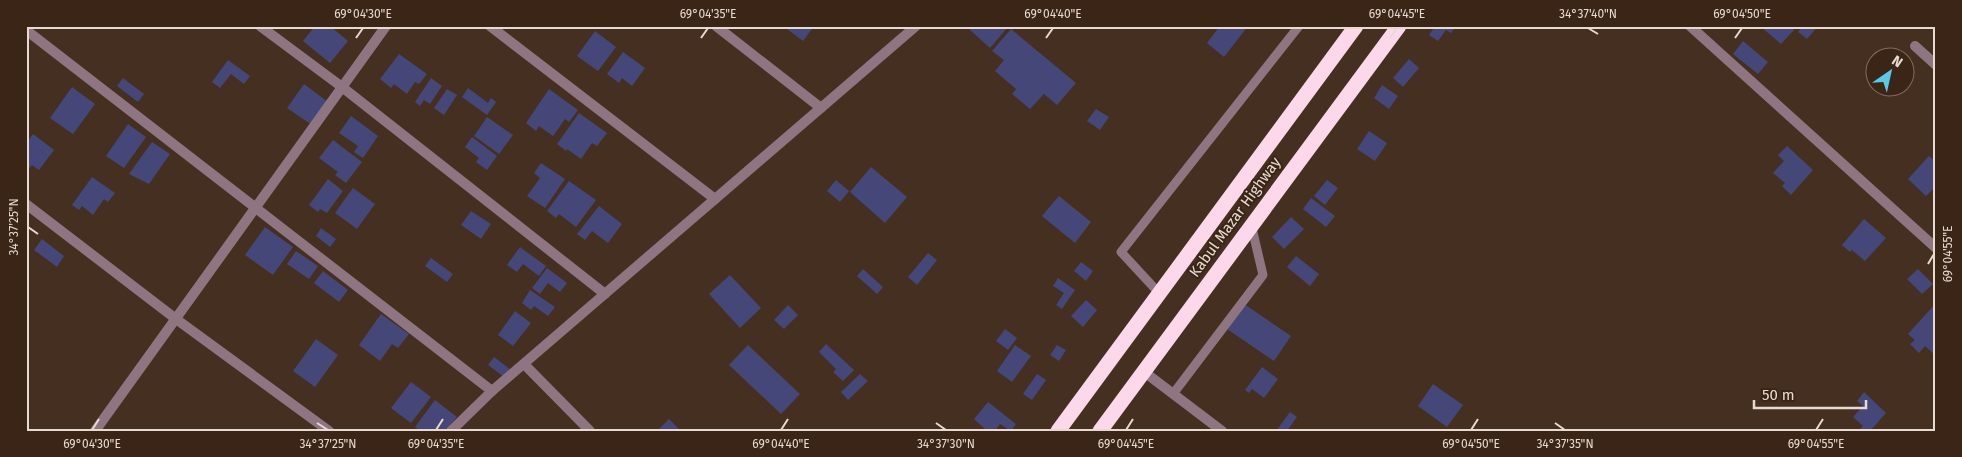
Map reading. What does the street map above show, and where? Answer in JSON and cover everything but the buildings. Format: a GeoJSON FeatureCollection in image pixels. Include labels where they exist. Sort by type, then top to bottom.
{"type":"FeatureCollection","features":[{"type":"Feature","properties":{"kind":"highway","name":"Kabul Mazar Highway"},"geometry":{"type":"LineString","coordinates":[[1058,431],[1356,26]]}},
{"type":"Feature","properties":{"kind":"highway","name":"Kabul Mazar Highway"},"geometry":{"type":"LineString","coordinates":[[1100,431],[1400,26]]}},
{"type":"Feature","properties":{"kind":"street"},"geometry":{"type":"LineString","coordinates":[[260,26],[342,87],[605,294]]}},
{"type":"Feature","properties":{"kind":"street"},"geometry":{"type":"LineString","coordinates":[[95,431],[386,26]]}},
{"type":"Feature","properties":{"kind":"street"},"geometry":{"type":"LineString","coordinates":[[490,26],[715,199]]}},
{"type":"Feature","properties":{"kind":"street"},"geometry":{"type":"LineString","coordinates":[[716,26],[821,108]]}},
{"type":"Feature","properties":{"kind":"street"},"geometry":{"type":"LineString","coordinates":[[451,431],[492,391],[916,26]]}},
{"type":"Feature","properties":{"kind":"street"},"geometry":{"type":"LineString","coordinates":[[1690,26],[1936,248]]}},
{"type":"Feature","properties":{"kind":"street"},"geometry":{"type":"LineString","coordinates":[[26,30],[492,391]]}},
{"type":"Feature","properties":{"kind":"street"},"geometry":{"type":"LineString","coordinates":[[1916,46],[1936,64]]}},
{"type":"Feature","properties":{"kind":"street"},"geometry":{"type":"LineString","coordinates":[[26,204],[176,319],[329,431]]}},
{"type":"Feature","properties":{"kind":"street"},"geometry":{"type":"LineString","coordinates":[[524,364],[590,431]]}},
{"type":"Feature","properties":{"kind":"street"},"geometry":{"type":"LineString","coordinates":[[1143,371],[1222,431]]}},
{"type":"Feature","properties":{"kind":"lane"},"geometry":{"type":"LineString","coordinates":[[1160,293],[1121,252],[1299,26]]}},
{"type":"Feature","properties":{"kind":"lane"},"geometry":{"type":"LineString","coordinates":[[1173,394],[1263,275],[1252,224]]}}]}
